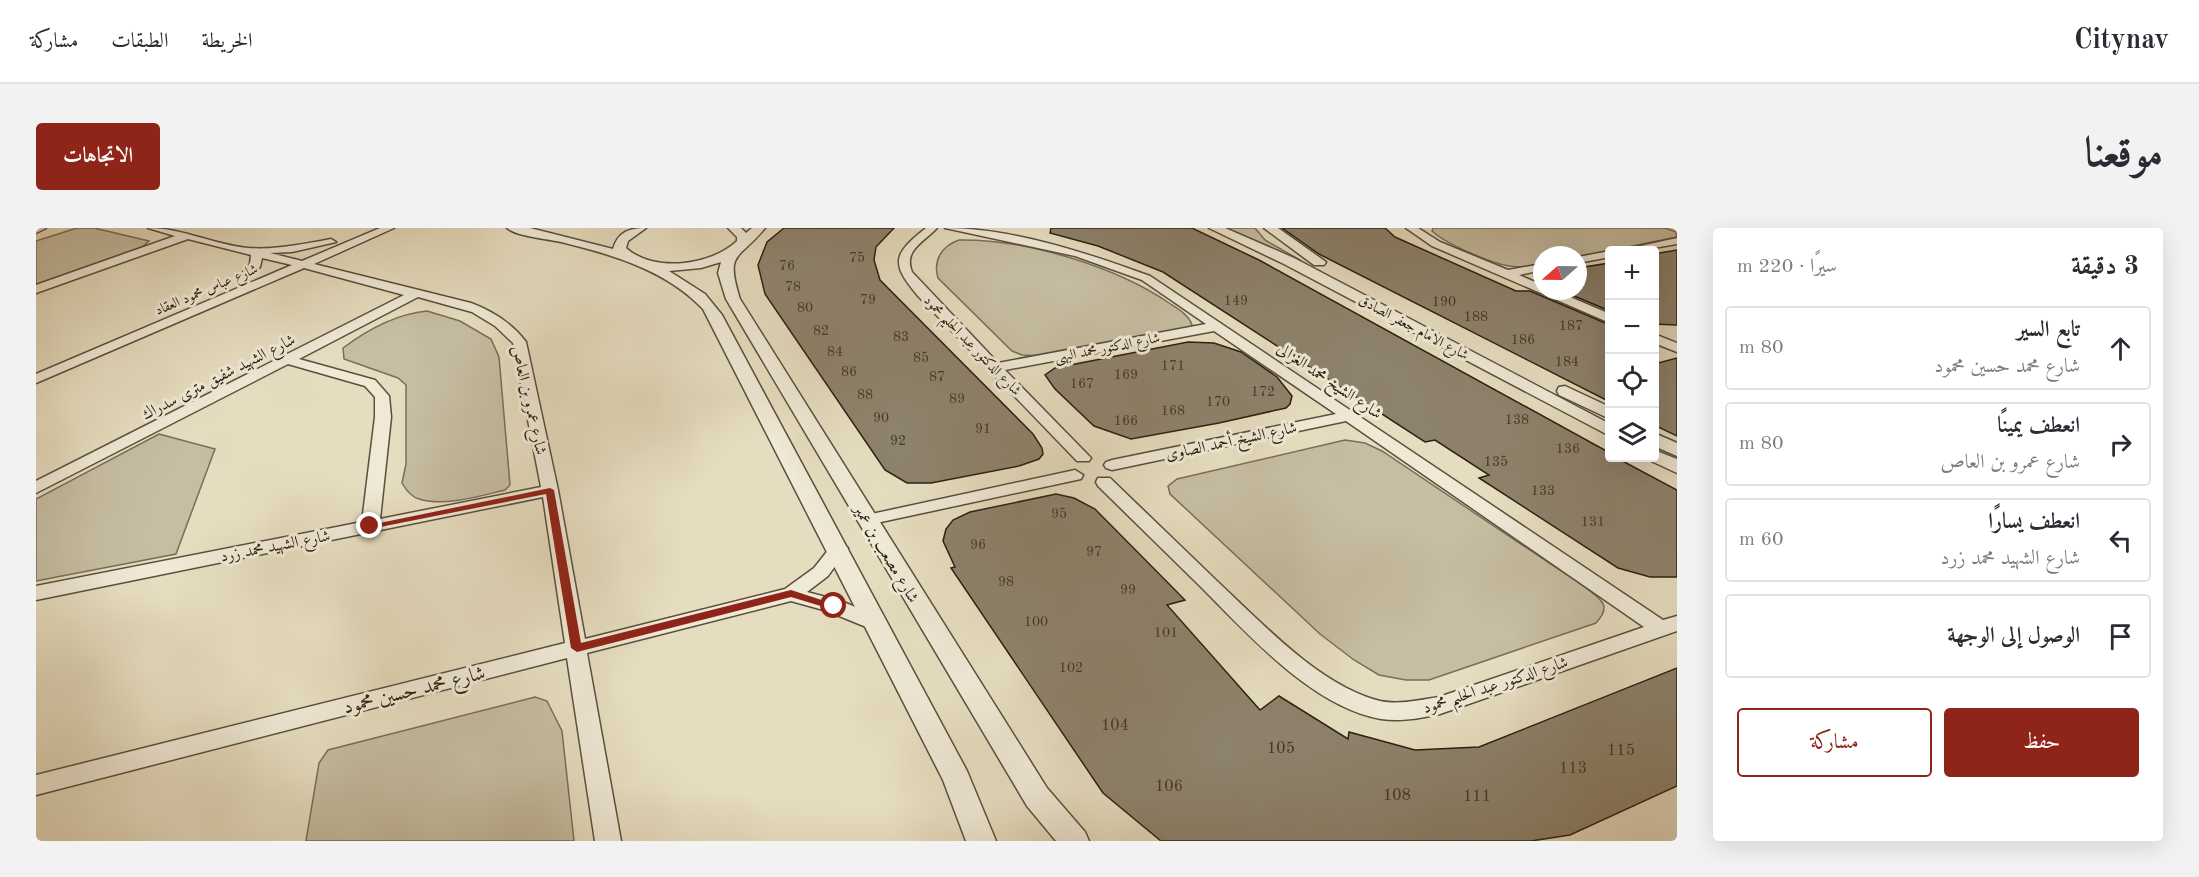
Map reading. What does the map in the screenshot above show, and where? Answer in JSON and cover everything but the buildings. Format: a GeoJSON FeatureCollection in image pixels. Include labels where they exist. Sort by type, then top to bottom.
{"type":"FeatureCollection","features":[{"type":"Feature","properties":{"kind":"street"},"geometry":{"type":"LineString","coordinates":[[36,230],[41,228]]}},
{"type":"Feature","properties":{"kind":"street","name":"شارع عمرو بن العاص"},"geometry":{"type":"LineString","coordinates":[[153,228],[254,250],[474,308],[503,325],[519,342],[550,490],[608,841]]}},
{"type":"Feature","properties":{"kind":"street","name":"شارع عباس محمود العقاد"},"geometry":{"type":"LineString","coordinates":[[36,379],[303,264],[363,228]]}},
{"type":"Feature","properties":{"kind":"street","name":"شارع عباس محمود العقاد"},"geometry":{"type":"LineString","coordinates":[[36,365],[287,260],[389,228]]}},
{"type":"Feature","properties":{"kind":"street"},"geometry":{"type":"LineString","coordinates":[[513,228],[569,240],[634,260],[687,265],[737,248],[759,228]]}},
{"type":"Feature","properties":{"kind":"street"},"geometry":{"type":"LineString","coordinates":[[639,228],[627,234],[619,244],[622,254],[678,280],[709,307],[838,548],[957,778],[981,841]]}},
{"type":"Feature","properties":{"kind":"street"},"geometry":{"type":"LineString","coordinates":[[734,228],[742,236],[737,248]]}},
{"type":"Feature","properties":{"kind":"street","name":"شارع الدكتور عبد الحليم محمود"},"geometry":{"type":"LineString","coordinates":[[932,228],[907,250],[902,259],[902,269],[921,293],[1083,458]]}},
{"type":"Feature","properties":{"kind":"street","name":"شارع الشيخ محمد الغزالى"},"geometry":{"type":"LineString","coordinates":[[950,228],[1051,246],[1107,262],[1146,278],[1349,416],[1668,625]]}},
{"type":"Feature","properties":{"kind":"street","name":"شارع الامام جعفر الصادق"},"geometry":{"type":"LineString","coordinates":[[1215,228],[1289,261],[1605,428]]}},
{"type":"Feature","properties":{"kind":"street","name":"شارع الامام جعفر الصادق"},"geometry":{"type":"LineString","coordinates":[[1270,228],[1327,267],[1605,411]]}},
{"type":"Feature","properties":{"kind":"street"},"geometry":{"type":"LineString","coordinates":[[1411,228],[1425,238],[1533,285]]}},
{"type":"Feature","properties":{"kind":"street"},"geometry":{"type":"LineString","coordinates":[[36,289],[187,236]]}},
{"type":"Feature","properties":{"kind":"street"},"geometry":{"type":"LineString","coordinates":[[1649,246],[1677,241]]}},
{"type":"Feature","properties":{"kind":"street"},"geometry":{"type":"LineString","coordinates":[[245,277],[256,265],[257,255],[254,250],[334,246],[332,261],[334,272],[265,280]]}},
{"type":"Feature","properties":{"kind":"street","name":"شارع مصعب بن عمير"},"geometry":{"type":"LineString","coordinates":[[737,248],[725,273],[733,299],[1036,797],[1074,841]]}},
{"type":"Feature","properties":{"kind":"street"},"geometry":{"type":"LineString","coordinates":[[1587,258],[1605,255]]}},
{"type":"Feature","properties":{"kind":"street"},"geometry":{"type":"LineString","coordinates":[[1507,274],[1533,269]]}},
{"type":"Feature","properties":{"kind":"street","name":"شارع الشهيد شفيق مترى سدراك"},"geometry":{"type":"LineString","coordinates":[[36,488],[415,294]]}},
{"type":"Feature","properties":{"kind":"street"},"geometry":{"type":"LineString","coordinates":[[1567,300],[1605,317]]}},
{"type":"Feature","properties":{"kind":"street","name":"شارع الدكتور محمد البهى"},"geometry":{"type":"LineString","coordinates":[[995,368],[1218,326]]}},
{"type":"Feature","properties":{"kind":"street"},"geometry":{"type":"LineString","coordinates":[[1659,340],[1677,339]]}},
{"type":"Feature","properties":{"kind":"street"},"geometry":{"type":"LineString","coordinates":[[1659,340],[1677,348]]}},
{"type":"Feature","properties":{"kind":"street"},"geometry":{"type":"LineString","coordinates":[[289,360],[370,383],[382,396],[383,417],[370,526]]}},
{"type":"Feature","properties":{"kind":"street","name":"شارع الشيخ أحمد الصاوى"},"geometry":{"type":"LineString","coordinates":[[1108,474],[1349,416]]}},
{"type":"Feature","properties":{"kind":"street"},"geometry":{"type":"LineString","coordinates":[[1659,441],[1677,450]]}},
{"type":"Feature","properties":{"kind":"street"},"geometry":{"type":"LineString","coordinates":[[867,520],[1075,475],[1088,481],[1108,474],[1094,457],[1083,458],[1072,464],[1075,475]]}},
{"type":"Feature","properties":{"kind":"street"},"geometry":{"type":"LineString","coordinates":[[1659,458],[1677,467]]}},
{"type":"Feature","properties":{"kind":"street","name":"شارع الدكتور عبد الحليم محمود"},"geometry":{"type":"LineString","coordinates":[[1108,474],[1293,662],[1350,699],[1381,710],[1410,711],[1440,705],[1668,625]]}},
{"type":"Feature","properties":{"kind":"street","name":"شارع الشهيد محمد زرد"},"geometry":{"type":"LineString","coordinates":[[36,593],[550,490]]}},
{"type":"Feature","properties":{"kind":"street","name":"شارع محمد حسين محمود"},"geometry":{"type":"LineString","coordinates":[[37,787],[791,594],[820,573],[838,548]]}},
{"type":"Feature","properties":{"kind":"street","name":"شارع محمد حسين محمود"},"geometry":{"type":"LineString","coordinates":[[791,594],[834,606],[876,624]]}},
{"type":"Feature","properties":{"kind":"shaded area"},"geometry":{"type":"Polygon","coordinates":[[[77,228],[94,228],[149,241],[142,247],[36,284],[36,241],[77,228]]]}},
{"type":"Feature","properties":{"kind":"shaded area"},"geometry":{"type":"Polygon","coordinates":[[[1226,228],[1255,228],[1265,240],[1300,260],[1295,261],[1226,228]]]}},
{"type":"Feature","properties":{"kind":"shaded area"},"geometry":{"type":"Polygon","coordinates":[[[1433,228],[1665,228],[1676,232],[1677,237],[1632,246],[1605,246],[1605,252],[1587,255],[1587,246],[1533,246],[1533,265],[1518,267],[1491,261],[1469,252],[1447,242],[1432,231],[1433,228]]]}},
{"type":"Feature","properties":{"kind":"shaded area"},"geometry":{"type":"Polygon","coordinates":[[[959,240],[1012,244],[1068,257],[1096,267],[1123,277],[1169,303],[1183,312],[1192,325],[1186,330],[1043,356],[1022,355],[1012,351],[938,278],[937,266],[940,255],[947,246],[959,240]]]}},
{"type":"Feature","properties":{"kind":"shaded area"},"geometry":{"type":"Polygon","coordinates":[[[427,311],[460,321],[491,339],[499,357],[510,485],[505,490],[473,498],[439,502],[411,495],[402,483],[406,464],[406,385],[398,378],[344,359],[343,348],[362,335],[394,319],[427,311]]]}},
{"type":"Feature","properties":{"kind":"shaded area"},"geometry":{"type":"Polygon","coordinates":[[[159,434],[215,449],[176,554],[36,581],[36,499],[159,434]]]}},
{"type":"Feature","properties":{"kind":"shaded area"},"geometry":{"type":"Polygon","coordinates":[[[1345,440],[1365,443],[1382,451],[1585,587],[1603,603],[1604,611],[1601,617],[1596,623],[1429,680],[1406,680],[1379,675],[1354,660],[1320,634],[1170,494],[1168,486],[1177,479],[1345,440]]]}},
{"type":"Feature","properties":{"kind":"shaded area"},"geometry":{"type":"Polygon","coordinates":[[[535,697],[547,701],[562,731],[574,841],[306,841],[319,763],[328,750],[535,697]]]}},
{"type":"Feature","properties":{"kind":"route"},"geometry":{"type":"LineString","coordinates":[[370,526],[550,490],[577,648],[791,594],[834,606]]}}]}
